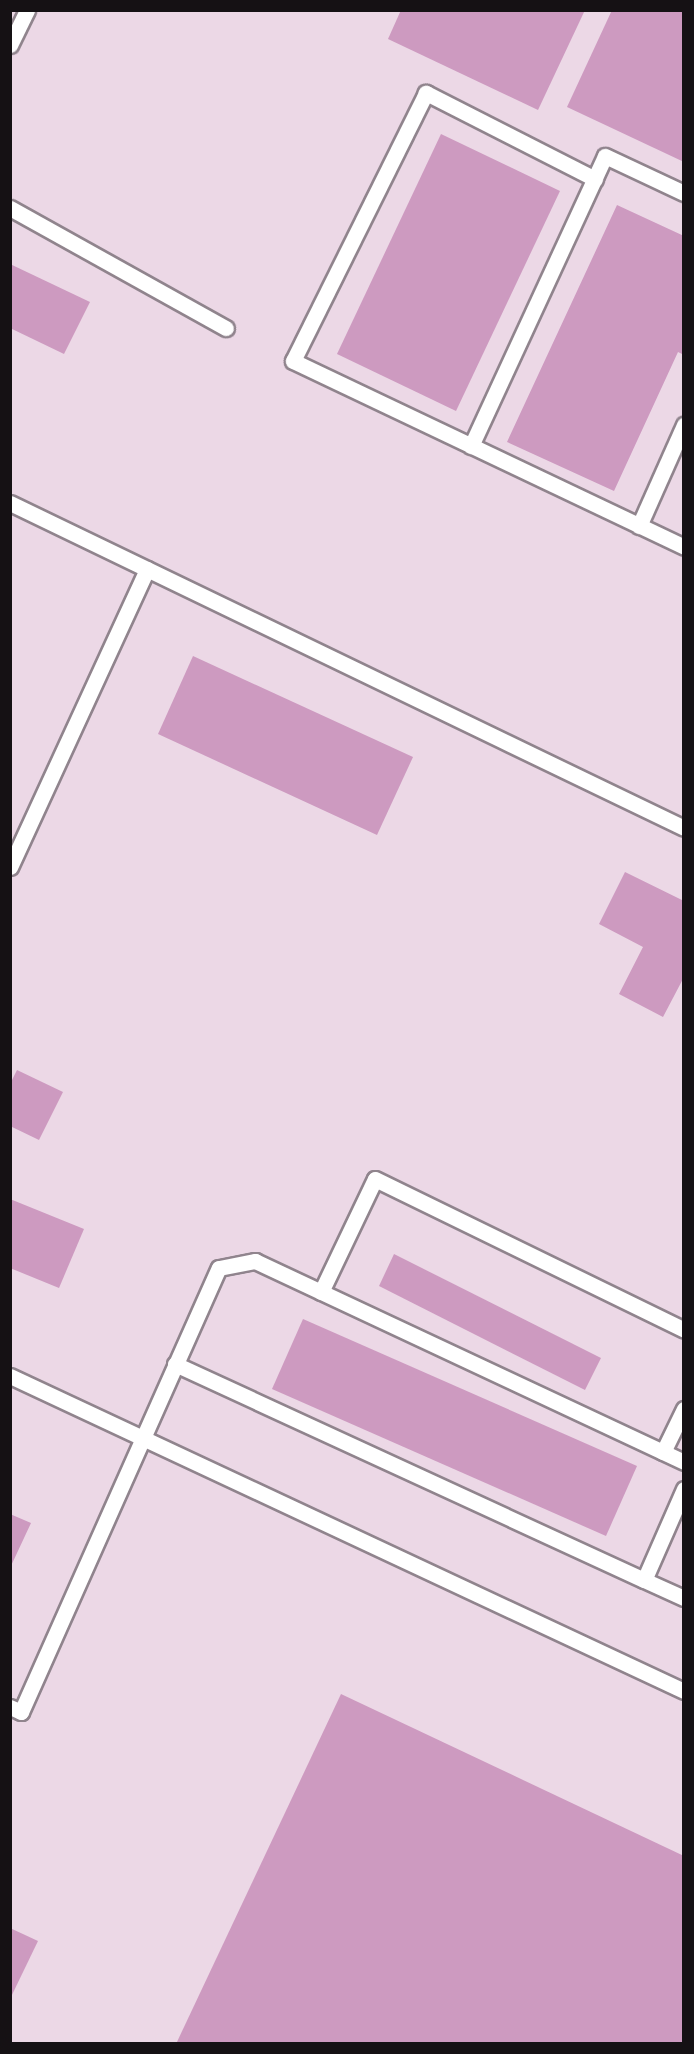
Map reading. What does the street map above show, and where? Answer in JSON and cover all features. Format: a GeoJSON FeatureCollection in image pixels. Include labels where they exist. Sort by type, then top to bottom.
{"type":"FeatureCollection","features":[{"type":"Feature","properties":{"kind":"lane"},"geometry":{"type":"LineString","coordinates":[[10,45],[27,10]]}},
{"type":"Feature","properties":{"kind":"lane"},"geometry":{"type":"LineString","coordinates":[[595,179],[426,93],[293,361],[684,547]]}},
{"type":"Feature","properties":{"kind":"lane"},"geometry":{"type":"LineString","coordinates":[[471,446],[605,156],[684,193]]}},
{"type":"Feature","properties":{"kind":"lane"},"geometry":{"type":"LineString","coordinates":[[10,208],[226,328]]}},
{"type":"Feature","properties":{"kind":"lane"},"geometry":{"type":"LineString","coordinates":[[639,526],[684,425]]}},
{"type":"Feature","properties":{"kind":"lane"},"geometry":{"type":"LineString","coordinates":[[10,504],[684,828]]}},
{"type":"Feature","properties":{"kind":"lane"},"geometry":{"type":"LineString","coordinates":[[10,867],[147,569]]}},
{"type":"Feature","properties":{"kind":"lane"},"geometry":{"type":"LineString","coordinates":[[321,1292],[375,1179],[684,1330]]}},
{"type":"Feature","properties":{"kind":"lane"},"geometry":{"type":"LineString","coordinates":[[10,1707],[21,1712],[219,1268],[255,1261],[684,1462]]}},
{"type":"Feature","properties":{"kind":"lane"},"geometry":{"type":"LineString","coordinates":[[175,1364],[684,1598]]}},
{"type":"Feature","properties":{"kind":"lane"},"geometry":{"type":"LineString","coordinates":[[10,1376],[684,1691]]}},
{"type":"Feature","properties":{"kind":"lane"},"geometry":{"type":"LineString","coordinates":[[663,1452],[684,1409]]}},
{"type":"Feature","properties":{"kind":"lane"},"geometry":{"type":"LineString","coordinates":[[644,1580],[684,1489]]}},
{"type":"Feature","properties":{"kind":"shaded area"},"geometry":{"type":"Polygon","coordinates":[[[11,11],[683,11],[683,2043],[11,2043],[11,11]]]}},
{"type":"Feature","properties":{"kind":"building"},"geometry":{"type":"Polygon","coordinates":[[[401,10],[585,10],[538,110],[388,39],[401,10]]]}},
{"type":"Feature","properties":{"kind":"building"},"geometry":{"type":"Polygon","coordinates":[[[612,10],[684,10],[684,162],[567,107],[612,10]]]}},
{"type":"Feature","properties":{"kind":"building"},"geometry":{"type":"Polygon","coordinates":[[[441,134],[560,191],[456,411],[337,354],[441,134]]]}},
{"type":"Feature","properties":{"kind":"building"},"geometry":{"type":"Polygon","coordinates":[[[617,205],[684,236],[684,355],[678,352],[614,491],[507,442],[617,205]]]}},
{"type":"Feature","properties":{"kind":"building"},"geometry":{"type":"Polygon","coordinates":[[[10,264],[90,302],[64,354],[10,328],[10,264]]]}},
{"type":"Feature","properties":{"kind":"building"},"geometry":{"type":"Polygon","coordinates":[[[193,656],[413,757],[377,835],[158,734],[193,656]]]}},
{"type":"Feature","properties":{"kind":"building"},"geometry":{"type":"Polygon","coordinates":[[[625,872],[684,901],[684,977],[663,1017],[619,994],[643,947],[599,924],[625,872]]]}},
{"type":"Feature","properties":{"kind":"building"},"geometry":{"type":"Polygon","coordinates":[[[17,1070],[63,1092],[39,1140],[10,1126],[10,1084],[17,1070]]]}},
{"type":"Feature","properties":{"kind":"building"},"geometry":{"type":"Polygon","coordinates":[[[10,1199],[84,1229],[59,1288],[10,1268],[10,1199]]]}},
{"type":"Feature","properties":{"kind":"building"},"geometry":{"type":"Polygon","coordinates":[[[394,1254],[601,1358],[585,1390],[379,1286],[394,1254]]]}},
{"type":"Feature","properties":{"kind":"building"},"geometry":{"type":"Polygon","coordinates":[[[303,1319],[637,1466],[606,1536],[272,1389],[303,1319]]]}},
{"type":"Feature","properties":{"kind":"building"},"geometry":{"type":"Polygon","coordinates":[[[10,1514],[31,1523],[10,1568],[10,1514]]]}},
{"type":"Feature","properties":{"kind":"building"},"geometry":{"type":"Polygon","coordinates":[[[341,1694],[684,1856],[684,2044],[176,2044],[341,1694]]]}},
{"type":"Feature","properties":{"kind":"building"},"geometry":{"type":"Polygon","coordinates":[[[10,1928],[38,1941],[10,1999],[10,1928]]]}}]}
